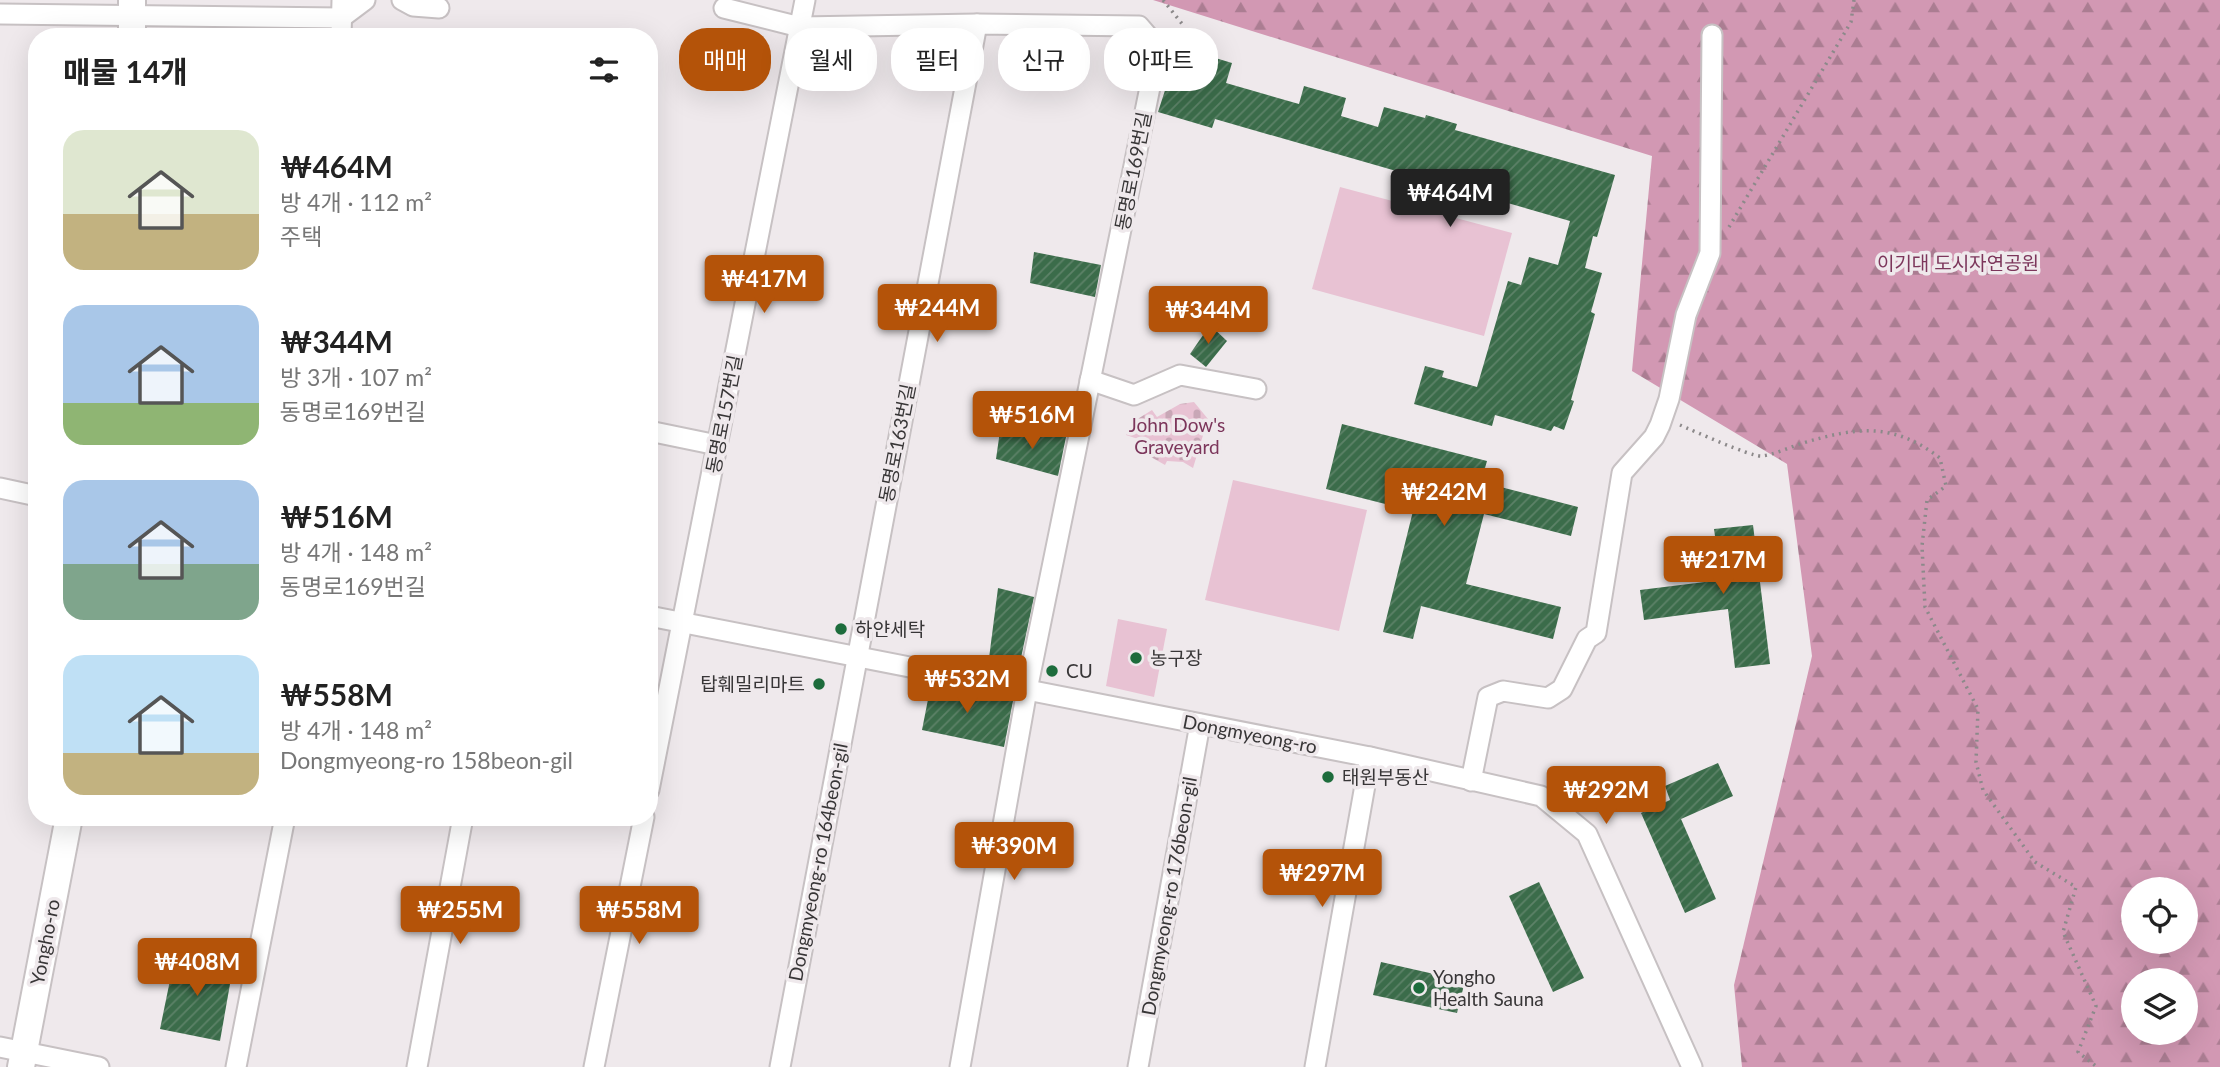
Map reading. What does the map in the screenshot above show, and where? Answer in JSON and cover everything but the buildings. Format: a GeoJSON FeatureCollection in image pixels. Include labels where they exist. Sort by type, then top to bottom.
{"type":"FeatureCollection","features":[{"type":"Feature","properties":{"kind":"main road","name":"Yongho-ro"},"geometry":{"type":"LineString","coordinates":[[15,1055],[67,826]]}},
{"type":"Feature","properties":{"kind":"street"},"geometry":{"type":"LineString","coordinates":[[0,14],[341,18],[365,0]]}},
{"type":"Feature","properties":{"kind":"street"},"geometry":{"type":"LineString","coordinates":[[402,0],[413,6],[439,8]]}},
{"type":"Feature","properties":{"kind":"street","name":"동명로157번길"},"geometry":{"type":"LineString","coordinates":[[658,744],[805,0]]}},
{"type":"Feature","properties":{"kind":"street"},"geometry":{"type":"LineString","coordinates":[[724,8],[800,27],[976,24],[1141,28]]}},
{"type":"Feature","properties":{"kind":"street","name":"동명로163번길"},"geometry":{"type":"LineString","coordinates":[[857,657],[976,24]]}},
{"type":"Feature","properties":{"kind":"street"},"geometry":{"type":"LineString","coordinates":[[1471,780],[1488,697],[1503,691],[1548,698],[1562,689],[1587,639],[1596,633],[1622,473],[1654,437],[1664,414],[1686,315],[1710,253],[1712,35]]}},
{"type":"Feature","properties":{"kind":"street","name":"동명로169번길"},"geometry":{"type":"LineString","coordinates":[[960,1067],[1027,690],[1149,91]]}},
{"type":"Feature","properties":{"kind":"street"},"geometry":{"type":"LineString","coordinates":[[1090,380],[1134,395],[1181,375],[1255,389]]}},
{"type":"Feature","properties":{"kind":"street"},"geometry":{"type":"LineString","coordinates":[[658,433],[718,445]]}},
{"type":"Feature","properties":{"kind":"street"},"geometry":{"type":"LineString","coordinates":[[0,488],[28,494]]}},
{"type":"Feature","properties":{"kind":"street","name":"Dongmyeong-ro"},"geometry":{"type":"LineString","coordinates":[[658,618],[1370,757],[1541,796],[1587,834],[1692,1067]]}},
{"type":"Feature","properties":{"kind":"street","name":"Dongmyeong-ro 164beon-gil"},"geometry":{"type":"LineString","coordinates":[[780,1067],[857,657]]}},
{"type":"Feature","properties":{"kind":"street","name":"Dongmyeong-ro 176beon-gil"},"geometry":{"type":"LineString","coordinates":[[1138,1067],[1200,724]]}},
{"type":"Feature","properties":{"kind":"street"},"geometry":{"type":"LineString","coordinates":[[1315,1067],[1370,757]]}},
{"type":"Feature","properties":{"kind":"street"},"geometry":{"type":"LineString","coordinates":[[236,1067],[283,826]]}},
{"type":"Feature","properties":{"kind":"street"},"geometry":{"type":"LineString","coordinates":[[417,1067],[461,826]]}},
{"type":"Feature","properties":{"kind":"street"},"geometry":{"type":"LineString","coordinates":[[594,1067],[642,826]]}},
{"type":"Feature","properties":{"kind":"street"},"geometry":{"type":"LineString","coordinates":[[15,1055],[99,1067]]}},
{"type":"Feature","properties":{"kind":"path"},"geometry":{"type":"LineString","coordinates":[[1163,0],[1183,28]]}},
{"type":"Feature","properties":{"kind":"path"},"geometry":{"type":"LineString","coordinates":[[1710,253],[1722,241],[1851,22],[1854,0]]}},
{"type":"Feature","properties":{"kind":"path"},"geometry":{"type":"LineString","coordinates":[[1664,414],[1703,436],[1759,456],[1833,434],[1883,430],[1921,443],[1940,458],[1946,486],[1927,500],[1922,546],[1925,607],[1978,709],[1976,761],[1983,790],[2035,862],[2076,887],[2063,932],[2096,1006],[2078,1052],[2097,1067]]}},
{"type":"Feature","properties":{"kind":"green space","name":"이기대 도시자연공원"},"geometry":{"type":"Polygon","coordinates":[[[1153,0],[2220,0],[2220,1067],[1742,1067],[1734,985],[1812,656],[1787,464],[1632,371],[1652,156],[1153,0]]]}},
{"type":"Feature","properties":{"kind":"green space"},"geometry":{"type":"Polygon","coordinates":[[[1340,187],[1512,233],[1484,336],[1312,289],[1340,187]]]}},
{"type":"Feature","properties":{"kind":"green space","name":"John Dow's Graveyard"},"geometry":{"type":"Polygon","coordinates":[[[1194,402],[1208,419],[1193,468],[1183,462],[1167,461],[1165,465],[1151,457],[1147,451],[1139,450],[1141,440],[1126,435],[1136,420],[1152,410],[1157,417],[1180,404],[1194,402]]]}},
{"type":"Feature","properties":{"kind":"green space"},"geometry":{"type":"Polygon","coordinates":[[[1233,480],[1367,510],[1339,631],[1205,600],[1233,480]]]}},
{"type":"Feature","properties":{"kind":"green space","name":"농구장"},"geometry":{"type":"Polygon","coordinates":[[[1118,619],[1167,629],[1154,697],[1106,686],[1118,619]]]}},
{"type":"Feature","properties":{"kind":"place","name":"하얀세탁"},"geometry":{"type":"Point","coordinates":[841,629]}},
{"type":"Feature","properties":{"kind":"place","name":"농구장"},"geometry":{"type":"Point","coordinates":[1136,658]}},
{"type":"Feature","properties":{"kind":"place","name":"CU"},"geometry":{"type":"Point","coordinates":[1052,671]}},
{"type":"Feature","properties":{"kind":"place","name":"탑훼밀리마트"},"geometry":{"type":"Point","coordinates":[819,684]}},
{"type":"Feature","properties":{"kind":"place","name":"태원부동산"},"geometry":{"type":"Point","coordinates":[1328,777]}},
{"type":"Feature","properties":{"kind":"place","name":"Yongho Health Sauna"},"geometry":{"type":"Point","coordinates":[1419,988]}}]}
